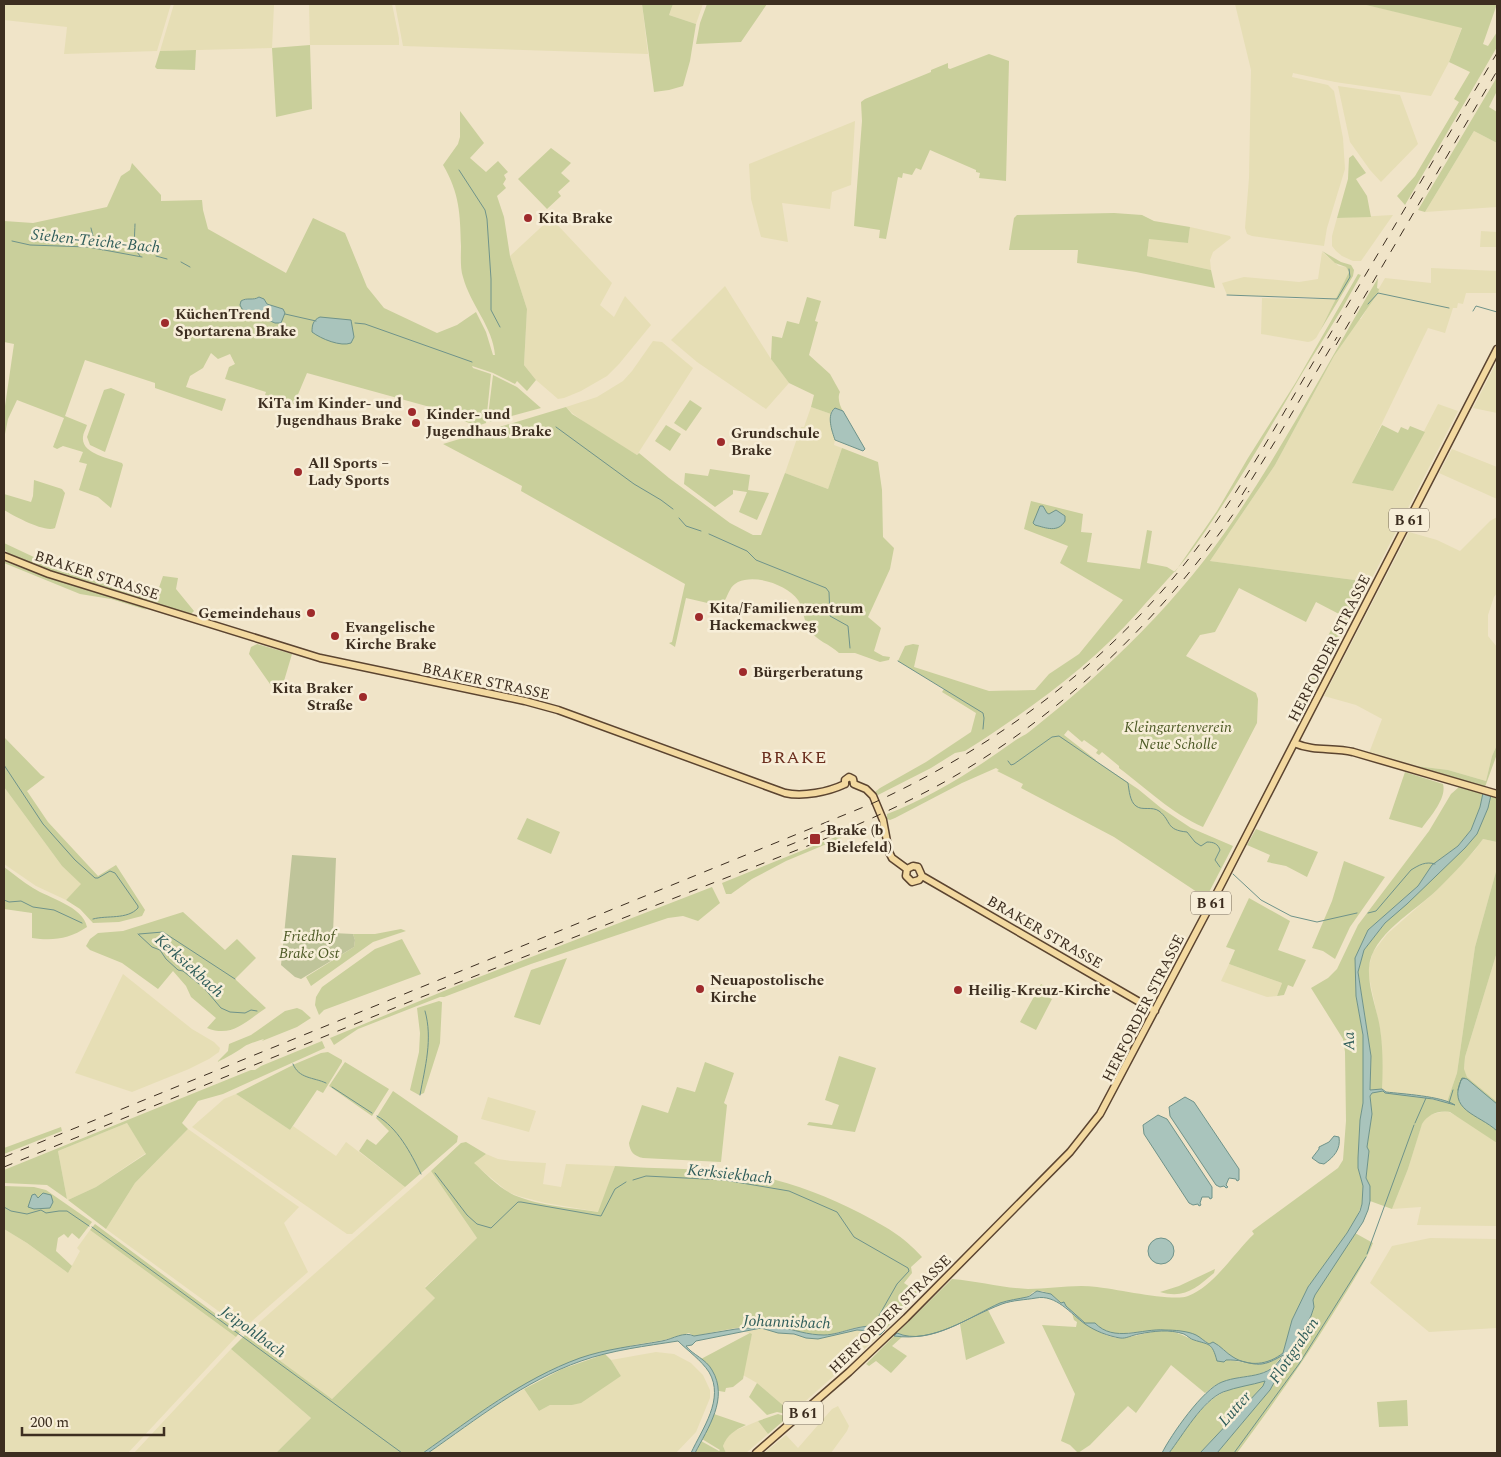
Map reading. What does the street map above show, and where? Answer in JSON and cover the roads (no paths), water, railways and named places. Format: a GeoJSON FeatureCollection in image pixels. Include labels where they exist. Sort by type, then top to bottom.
{"type":"FeatureCollection","features":[{"type":"Feature","properties":{"kind":"main road","name":"HERFORDER STRASSE"},"geometry":{"type":"LineString","coordinates":[[756,1453],[897,1327],[1054,1168],[1087,1132],[1106,1105],[1497,349]]}},
{"type":"Feature","properties":{"kind":"main road","name":"BRAKER STRASSE"},"geometry":{"type":"LineString","coordinates":[[4,556],[56,577],[320,658],[525,701],[558,710],[785,793],[811,793],[845,784],[850,787],[854,784],[866,789],[873,796],[884,820],[890,855],[908,869]]}},
{"type":"Feature","properties":{"kind":"main road"},"geometry":{"type":"LineString","coordinates":[[1294,743],[1311,749],[1353,752],[1496,793]]}},
{"type":"Feature","properties":{"kind":"main road"},"geometry":{"type":"LineString","coordinates":[[913,866],[918,868],[922,876],[917,881],[912,882],[906,876],[908,869],[913,866]]}},
{"type":"Feature","properties":{"kind":"main road","name":"BRAKER STRASSE"},"geometry":{"type":"LineString","coordinates":[[922,876],[936,882],[1155,1011]]}},
{"type":"Feature","properties":{"kind":"water"},"geometry":{"type":"Polygon","coordinates":[[[259,297],[264,299],[267,304],[283,309],[285,313],[281,323],[275,323],[242,309],[241,301],[259,297]]]}},
{"type":"Feature","properties":{"kind":"water"},"geometry":{"type":"Polygon","coordinates":[[[320,317],[351,320],[354,337],[351,343],[331,342],[312,332],[313,323],[320,317]]]}},
{"type":"Feature","properties":{"kind":"water"},"geometry":{"type":"Polygon","coordinates":[[[835,408],[843,411],[865,449],[863,451],[835,440],[830,419],[835,408]]]}},
{"type":"Feature","properties":{"kind":"water"},"geometry":{"type":"Polygon","coordinates":[[[1040,506],[1043,506],[1049,514],[1056,510],[1065,516],[1065,521],[1062,525],[1055,528],[1035,525],[1033,523],[1040,506]]]}},
{"type":"Feature","properties":{"kind":"water"},"geometry":{"type":"Polygon","coordinates":[[[1483,793],[1491,795],[1488,808],[1477,834],[1465,848],[1385,923],[1364,950],[1358,972],[1371,1056],[1370,1090],[1382,1089],[1386,1092],[1431,1097],[1455,1105],[1433,1099],[1385,1093],[1383,1091],[1372,1093],[1370,1096],[1372,1114],[1367,1147],[1369,1151],[1366,1178],[1370,1186],[1368,1210],[1363,1222],[1315,1295],[1311,1316],[1270,1390],[1217,1453],[1200,1453],[1263,1386],[1265,1381],[1228,1390],[1215,1396],[1200,1411],[1169,1453],[1162,1453],[1188,1413],[1214,1386],[1231,1379],[1264,1373],[1271,1369],[1283,1355],[1266,1363],[1254,1364],[1248,1363],[1265,1362],[1283,1353],[1292,1320],[1308,1287],[1347,1233],[1362,1204],[1363,1186],[1358,1168],[1358,1158],[1363,1103],[1363,1035],[1356,996],[1355,958],[1368,930],[1418,886],[1432,865],[1458,846],[1471,830],[1483,793]]]}},
{"type":"Feature","properties":{"kind":"water"},"geometry":{"type":"Polygon","coordinates":[[[1462,1078],[1467,1079],[1497,1104],[1497,1131],[1461,1105],[1458,1098],[1458,1089],[1462,1078]]]}},
{"type":"Feature","properties":{"kind":"water"},"geometry":{"type":"Polygon","coordinates":[[[1185,1097],[1194,1102],[1239,1169],[1239,1180],[1229,1178],[1226,1185],[1228,1187],[1226,1188],[1216,1185],[1170,1116],[1169,1107],[1185,1097]]]}},
{"type":"Feature","properties":{"kind":"water"},"geometry":{"type":"Polygon","coordinates":[[[1158,1115],[1167,1119],[1212,1187],[1212,1198],[1202,1197],[1201,1205],[1199,1206],[1198,1204],[1193,1205],[1189,1203],[1144,1134],[1143,1125],[1158,1115]]]}},
{"type":"Feature","properties":{"kind":"water"},"geometry":{"type":"Polygon","coordinates":[[[1334,1136],[1339,1137],[1339,1145],[1331,1159],[1324,1164],[1312,1158],[1319,1147],[1329,1142],[1334,1136]]]}},
{"type":"Feature","properties":{"kind":"water"},"geometry":{"type":"Polygon","coordinates":[[[43,1193],[51,1195],[53,1202],[50,1208],[34,1209],[28,1207],[32,1195],[35,1194],[38,1198],[43,1193]]]}},
{"type":"Feature","properties":{"kind":"water"},"geometry":{"type":"Polygon","coordinates":[[[1161,1238],[1170,1242],[1174,1251],[1170,1260],[1161,1264],[1152,1260],[1148,1251],[1152,1242],[1161,1238]]]}},
{"type":"Feature","properties":{"kind":"water"},"geometry":{"type":"Polygon","coordinates":[[[1037,1291],[1051,1294],[1061,1303],[1064,1302],[1085,1323],[1095,1323],[1111,1332],[1128,1333],[1156,1330],[1177,1331],[1189,1333],[1198,1336],[1209,1344],[1213,1342],[1219,1345],[1230,1355],[1243,1362],[1235,1360],[1217,1361],[1209,1345],[1193,1340],[1178,1332],[1156,1331],[1122,1338],[1106,1335],[1085,1324],[1057,1302],[1043,1298],[1006,1303],[961,1323],[1000,1303],[1027,1297],[1037,1291]]]}},
{"type":"Feature","properties":{"kind":"water"},"geometry":{"type":"Polygon","coordinates":[[[778,1326],[818,1335],[871,1326],[885,1330],[880,1335],[871,1331],[857,1330],[818,1339],[778,1333],[761,1328],[696,1341],[692,1345],[686,1346],[712,1370],[717,1381],[718,1391],[715,1413],[695,1453],[691,1453],[706,1424],[713,1403],[713,1382],[706,1368],[678,1341],[605,1354],[560,1369],[520,1390],[428,1453],[423,1453],[498,1400],[538,1377],[580,1358],[610,1350],[662,1341],[686,1334],[694,1336],[736,1329],[778,1326]]]}},
{"type":"Feature","properties":{"kind":"water"},"geometry":{"type":"Polygon","coordinates":[[[897,1333],[919,1336],[909,1337],[894,1336],[897,1333]]]}},
{"type":"Feature","properties":{"kind":"waterway"},"geometry":{"type":"LineString","coordinates":[[459,170],[485,210],[491,279],[491,310],[500,327]]}},
{"type":"Feature","properties":{"kind":"waterway"},"geometry":{"type":"LineString","coordinates":[[135,224],[135,245],[140,256]]}},
{"type":"Feature","properties":{"kind":"waterway"},"geometry":{"type":"LineString","coordinates":[[91,228],[95,244],[102,250]]}},
{"type":"Feature","properties":{"kind":"waterway","name":"Sieben-Teiche-Bach"},"geometry":{"type":"LineString","coordinates":[[12,241],[30,245],[88,247],[142,257]]}},
{"type":"Feature","properties":{"kind":"waterway","name":"Sieben-Teiche-Bach"},"geometry":{"type":"LineString","coordinates":[[156,256],[167,259]]}},
{"type":"Feature","properties":{"kind":"waterway","name":"Sieben-Teiche-Bach"},"geometry":{"type":"LineString","coordinates":[[181,262],[190,267]]}},
{"type":"Feature","properties":{"kind":"waterway"},"geometry":{"type":"LineString","coordinates":[[1227,295],[1337,299],[1350,277],[1349,269]]}},
{"type":"Feature","properties":{"kind":"waterway"},"geometry":{"type":"LineString","coordinates":[[1368,304],[1378,293],[1449,308]]}},
{"type":"Feature","properties":{"kind":"waterway"},"geometry":{"type":"LineString","coordinates":[[1473,311],[1476,306],[1497,312]]}},
{"type":"Feature","properties":{"kind":"waterway","name":"Sieben-Teiche-Bach"},"geometry":{"type":"LineString","coordinates":[[285,314],[316,321]]}},
{"type":"Feature","properties":{"kind":"waterway","name":"Sieben-Teiche-Bach"},"geometry":{"type":"LineString","coordinates":[[355,323],[365,324],[472,362]]}},
{"type":"Feature","properties":{"kind":"waterway","name":"Sieben-Teiche-Bach"},"geometry":{"type":"LineString","coordinates":[[556,427],[634,484],[673,509]]}},
{"type":"Feature","properties":{"kind":"waterway","name":"Sieben-Teiche-Bach"},"geometry":{"type":"LineString","coordinates":[[679,518],[686,526],[701,531]]}},
{"type":"Feature","properties":{"kind":"waterway","name":"Sieben-Teiche-Bach"},"geometry":{"type":"LineString","coordinates":[[709,534],[747,551],[756,560],[826,588],[829,592],[830,616],[848,626],[850,648]]}},
{"type":"Feature","properties":{"kind":"waterway","name":"Sieben-Teiche-Bach"},"geometry":{"type":"LineString","coordinates":[[898,661],[983,713],[983,729]]}},
{"type":"Feature","properties":{"kind":"waterway","name":"Sieben-Teiche-Bach"},"geometry":{"type":"LineString","coordinates":[[1008,761],[1011,765],[1014,764],[1052,737],[1059,736],[1128,783],[1131,799],[1136,806],[1159,811],[1172,827],[1187,832],[1201,846],[1207,842],[1217,845],[1220,850],[1215,860],[1220,867]]}},
{"type":"Feature","properties":{"kind":"waterway","name":"Kerksiekbach"},"geometry":{"type":"LineString","coordinates":[[4,765],[43,824],[75,860],[95,878],[110,871],[115,873],[138,906],[133,912],[123,916],[93,919]]}},
{"type":"Feature","properties":{"kind":"waterway","name":"Sieben-Teiche-Bach"},"geometry":{"type":"LineString","coordinates":[[1368,913],[1376,911],[1411,870],[1426,863],[1435,864]]}},
{"type":"Feature","properties":{"kind":"waterway","name":"Sieben-Teiche-Bach"},"geometry":{"type":"LineString","coordinates":[[1233,874],[1261,900],[1291,916],[1317,922],[1357,913]]}},
{"type":"Feature","properties":{"kind":"waterway"},"geometry":{"type":"LineString","coordinates":[[4,900],[9,902],[21,901],[33,907],[54,910],[82,923]]}},
{"type":"Feature","properties":{"kind":"waterway"},"geometry":{"type":"LineString","coordinates":[[139,934],[163,932],[235,979]]}},
{"type":"Feature","properties":{"kind":"waterway","name":"Kerksiekbach"},"geometry":{"type":"LineString","coordinates":[[138,934],[152,947],[160,950],[166,959],[178,970],[183,971],[204,988],[221,1008],[230,1012],[245,1013],[251,1010],[257,1011]]}},
{"type":"Feature","properties":{"kind":"waterway"},"geometry":{"type":"LineString","coordinates":[[420,1095],[428,1042],[425,1011]]}},
{"type":"Feature","properties":{"kind":"waterway","name":"Kerksiekbach"},"geometry":{"type":"LineString","coordinates":[[293,1064],[303,1075],[326,1083]]}},
{"type":"Feature","properties":{"kind":"waterway"},"geometry":{"type":"LineString","coordinates":[[1458,1090],[1461,1080],[1464,1078]]}},
{"type":"Feature","properties":{"kind":"waterway","name":"Kerksiekbach"},"geometry":{"type":"LineString","coordinates":[[332,1087],[372,1113]]}},
{"type":"Feature","properties":{"kind":"waterway"},"geometry":{"type":"LineString","coordinates":[[1449,1103],[1453,1090]]}},
{"type":"Feature","properties":{"kind":"waterway","name":"Flottgraben"},"geometry":{"type":"LineString","coordinates":[[1415,1123],[1426,1098]]}},
{"type":"Feature","properties":{"kind":"waterway","name":"Kerksiekbach"},"geometry":{"type":"LineString","coordinates":[[377,1116],[397,1134],[408,1149],[421,1174]]}},
{"type":"Feature","properties":{"kind":"waterway","name":"Flottgraben"},"geometry":{"type":"LineString","coordinates":[[1367,1254],[1414,1125]]}},
{"type":"Feature","properties":{"kind":"waterway","name":"Kerksiekbach"},"geometry":{"type":"LineString","coordinates":[[435,1173],[467,1215],[477,1224],[491,1228],[518,1202],[601,1216],[615,1189],[626,1182]]}},
{"type":"Feature","properties":{"kind":"waterway","name":"Kerksiekbach"},"geometry":{"type":"LineString","coordinates":[[633,1180],[646,1176],[724,1180],[789,1191],[837,1212],[854,1237],[908,1268],[909,1271],[897,1284],[872,1328]]}},
{"type":"Feature","properties":{"kind":"waterway","name":"Jeipohlbach"},"geometry":{"type":"LineString","coordinates":[[4,1207],[11,1211],[27,1214],[41,1210],[46,1213],[67,1211],[89,1226]]}},
{"type":"Feature","properties":{"kind":"waterway","name":"Jeipohlbach"},"geometry":{"type":"LineString","coordinates":[[92,1227],[402,1453]]}},
{"type":"Feature","properties":{"kind":"waterway","name":"Flottgraben"},"geometry":{"type":"LineString","coordinates":[[1234,1453],[1299,1364],[1366,1257]]}},
{"type":"Feature","properties":{"kind":"railway"},"geometry":{"type":"LineString","coordinates":[[4,1157],[871,804],[970,752],[1061,688],[1103,652],[1142,613],[1179,571],[1213,526],[1256,460],[1497,53]]}},
{"type":"Feature","properties":{"kind":"railway"},"geometry":{"type":"LineString","coordinates":[[1336,345],[1497,71]]}},
{"type":"Feature","properties":{"kind":"railway"},"geometry":{"type":"LineString","coordinates":[[1242,495],[1337,337]]}},
{"type":"Feature","properties":{"kind":"railway"},"geometry":{"type":"LineString","coordinates":[[4,1167],[414,1000],[815,843],[932,789],[993,752],[1036,721],[1077,688],[1115,653],[1152,616],[1186,576],[1219,534],[1249,491]]}},
{"type":"Feature","properties":{"kind":"railway"},"geometry":{"type":"LineString","coordinates":[[787,846],[829,829]]}},
{"type":"Feature","properties":{"kind":"place","name":"Kita Brake"},"geometry":{"type":"Point","coordinates":[528,218]}},
{"type":"Feature","properties":{"kind":"place","name":"KüchenTrend Sportarena Brake"},"geometry":{"type":"Point","coordinates":[165,323]}},
{"type":"Feature","properties":{"kind":"place","name":"KiTa im Kinder- und Jugendhaus Brake"},"geometry":{"type":"Point","coordinates":[412,412]}},
{"type":"Feature","properties":{"kind":"place","name":"Kinder- und Jugendhaus Brake"},"geometry":{"type":"Point","coordinates":[416,423]}},
{"type":"Feature","properties":{"kind":"place","name":"Grundschule Brake"},"geometry":{"type":"Point","coordinates":[721,442]}},
{"type":"Feature","properties":{"kind":"place","name":"All Sports – Lady Sports"},"geometry":{"type":"Point","coordinates":[298,472]}},
{"type":"Feature","properties":{"kind":"place","name":"Gemeindehaus"},"geometry":{"type":"Point","coordinates":[311,613]}},
{"type":"Feature","properties":{"kind":"place","name":"Kita/Familienzentrum Hackemackweg"},"geometry":{"type":"Point","coordinates":[699,617]}},
{"type":"Feature","properties":{"kind":"place","name":"Evangelische Kirche Brake"},"geometry":{"type":"Point","coordinates":[335,636]}},
{"type":"Feature","properties":{"kind":"place","name":"Bürgerberatung"},"geometry":{"type":"Point","coordinates":[743,672]}},
{"type":"Feature","properties":{"kind":"place","name":"Kita Braker Straße"},"geometry":{"type":"Point","coordinates":[363,697]}},
{"type":"Feature","properties":{"kind":"place","name":"Brake (b Bielefeld)"},"geometry":{"type":"Point","coordinates":[815,839]}},
{"type":"Feature","properties":{"kind":"place","name":"Neuapostolische Kirche"},"geometry":{"type":"Point","coordinates":[700,989]}},
{"type":"Feature","properties":{"kind":"place","name":"Heilig-Kreuz-Kirche"},"geometry":{"type":"Point","coordinates":[958,990]}},
{"type":"Feature","properties":{"kind":"district","name":"BRAKE"},"geometry":{"type":"Point","coordinates":[794,757]}},
{"type":"Feature","properties":{"kind":"park label","name":"Kleingartenverein Neue Scholle"},"geometry":{"type":"Point","coordinates":[1178,736]}},
{"type":"Feature","properties":{"kind":"park label","name":"Friedhof Brake Ost"},"geometry":{"type":"Point","coordinates":[309,944]}},
{"type":"Feature","properties":{"kind":"water label","name":"Aa"},"geometry":{"type":"Point","coordinates":[1348,1041]}},
{"type":"Feature","properties":{"kind":"water label","name":"Johannisbach"},"geometry":{"type":"Point","coordinates":[787,1321]}},
{"type":"Feature","properties":{"kind":"water label","name":"Lutter"},"geometry":{"type":"Point","coordinates":[1234,1408]}}]}
